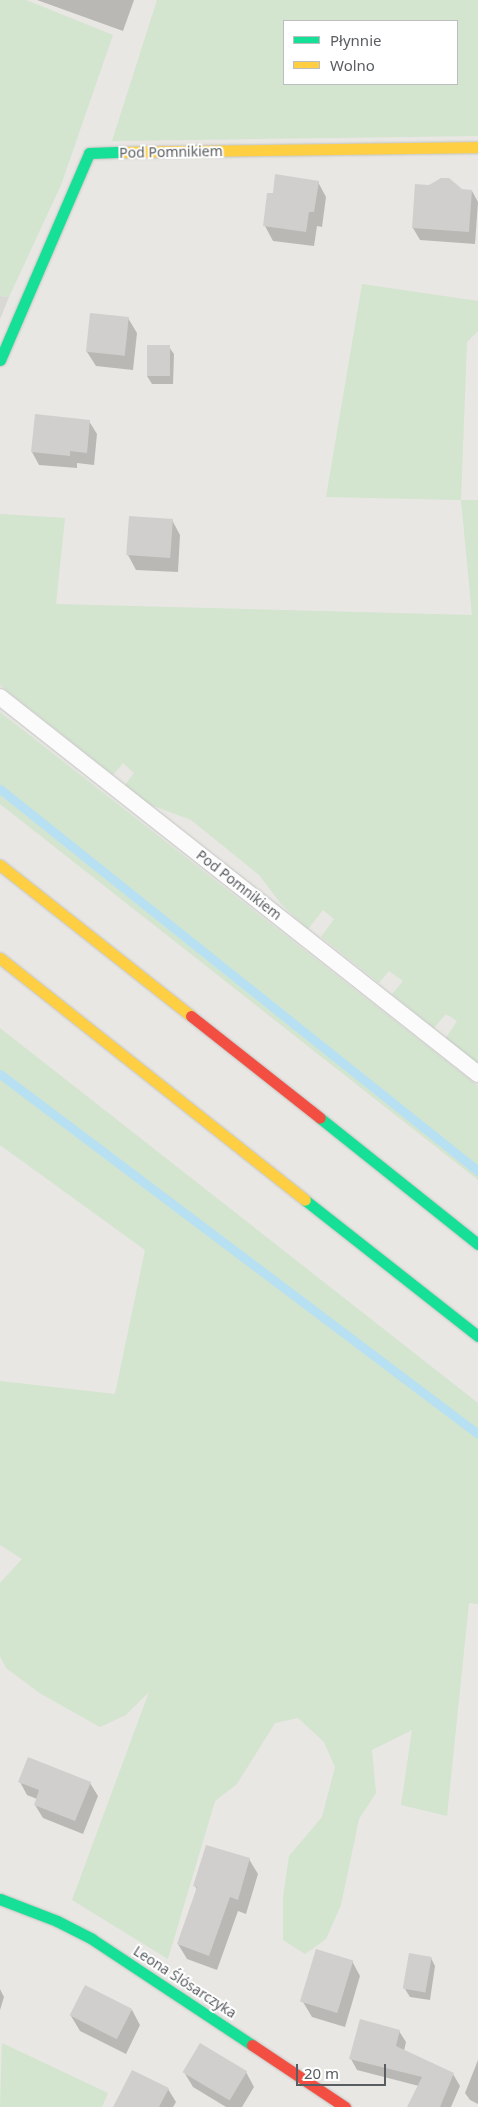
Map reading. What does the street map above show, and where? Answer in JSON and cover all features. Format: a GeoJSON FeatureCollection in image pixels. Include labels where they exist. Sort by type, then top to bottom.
{"type":"FeatureCollection","features":[{"type":"Feature","properties":{"kind":"main road","name":"Pod Pomnikiem"},"geometry":{"type":"LineString","coordinates":[[0,360],[89,153],[478,147]]}},
{"type":"Feature","properties":{"kind":"main road"},"geometry":{"type":"LineString","coordinates":[[0,865],[478,1244]]}},
{"type":"Feature","properties":{"kind":"main road"},"geometry":{"type":"LineString","coordinates":[[0,958],[478,1336]]}},
{"type":"Feature","properties":{"kind":"main road","name":"Leona Ślósarczyka"},"geometry":{"type":"LineString","coordinates":[[0,1899],[57,1920],[92,1939],[345,2107]]}},
{"type":"Feature","properties":{"kind":"lane","name":"Pod Pomnikiem"},"geometry":{"type":"LineString","coordinates":[[0,697],[478,1074]]}},
{"type":"Feature","properties":{"kind":"shaded area"},"geometry":{"type":"Polygon","coordinates":[[[0,296],[9,297],[0,319],[0,296]]]}},
{"type":"Feature","properties":{"kind":"green space"},"geometry":{"type":"Polygon","coordinates":[[[0,0],[26,0],[113,35],[61,185],[9,297],[0,296],[0,0]]]}},
{"type":"Feature","properties":{"kind":"green space"},"geometry":{"type":"Polygon","coordinates":[[[157,0],[478,0],[478,136],[112,141],[157,0]]]}},
{"type":"Feature","properties":{"kind":"green space"},"geometry":{"type":"Polygon","coordinates":[[[362,284],[478,301],[478,331],[467,342],[461,500],[326,497],[362,284]]]}},
{"type":"Feature","properties":{"kind":"green space"},"geometry":{"type":"Polygon","coordinates":[[[461,500],[478,500],[478,1065],[446,1038],[457,1021],[446,1014],[434,1028],[392,994],[403,981],[389,971],[379,983],[321,937],[334,919],[323,910],[308,929],[282,905],[259,875],[191,820],[151,805],[125,785],[134,773],[123,763],[113,775],[0,685],[0,514],[65,518],[56,604],[472,615],[461,500]]]}},
{"type":"Feature","properties":{"kind":"green space"},"geometry":{"type":"Polygon","coordinates":[[[0,712],[478,1086],[478,1180],[0,804],[0,712]]]}},
{"type":"Feature","properties":{"kind":"green space"},"geometry":{"type":"Polygon","coordinates":[[[0,1028],[478,1403],[478,1604],[469,1603],[447,1816],[401,1805],[412,1730],[372,1750],[376,1793],[359,1819],[341,1905],[326,1939],[305,1954],[283,1940],[283,1897],[289,1856],[322,1817],[335,1767],[324,1742],[298,1718],[275,1723],[237,1784],[215,1801],[168,1959],[72,1900],[149,1692],[126,1715],[100,1727],[41,1694],[6,1668],[0,1656],[0,1583],[22,1559],[0,1545],[0,1381],[115,1394],[145,1250],[0,1145],[0,1028]]]}},
{"type":"Feature","properties":{"kind":"green space"},"geometry":{"type":"Polygon","coordinates":[[[2,2043],[108,2093],[102,2107],[0,2107],[2,2043]]]}},
{"type":"Feature","properties":{"kind":"building"},"geometry":{"type":"Polygon","coordinates":[[[275,174],[319,181],[314,212],[309,212],[306,232],[263,226],[267,193],[273,193],[275,174]]]}},
{"type":"Feature","properties":{"kind":"building"},"geometry":{"type":"Polygon","coordinates":[[[441,178],[449,178],[462,189],[472,190],[469,232],[412,228],[415,184],[429,185],[441,178]]]}},
{"type":"Feature","properties":{"kind":"building"},"geometry":{"type":"Polygon","coordinates":[[[90,313],[129,317],[125,356],[86,352],[90,313]]]}},
{"type":"Feature","properties":{"kind":"building"},"geometry":{"type":"Polygon","coordinates":[[[147,345],[170,345],[170,376],[147,376],[147,345]]]}},
{"type":"Feature","properties":{"kind":"building"},"geometry":{"type":"Polygon","coordinates":[[[35,414],[90,420],[87,453],[70,451],[70,456],[31,452],[35,414]]]}},
{"type":"Feature","properties":{"kind":"building"},"geometry":{"type":"Polygon","coordinates":[[[129,516],[173,519],[170,558],[126,555],[129,516]]]}},
{"type":"Feature","properties":{"kind":"building"},"geometry":{"type":"Polygon","coordinates":[[[28,1757],[91,1782],[75,1821],[34,1805],[39,1790],[18,1782],[28,1757]]]}},
{"type":"Feature","properties":{"kind":"building"},"geometry":{"type":"Polygon","coordinates":[[[206,1845],[250,1858],[238,1900],[230,1897],[209,1956],[177,1944],[197,1887],[193,1886],[206,1845]]]}},
{"type":"Feature","properties":{"kind":"building"},"geometry":{"type":"Polygon","coordinates":[[[316,1949],[353,1960],[337,2013],[300,2002],[316,1949]]]}},
{"type":"Feature","properties":{"kind":"building"},"geometry":{"type":"Polygon","coordinates":[[[409,1953],[432,1957],[425,1992],[403,1988],[409,1953]]]}},
{"type":"Feature","properties":{"kind":"building"},"geometry":{"type":"Polygon","coordinates":[[[85,1985],[132,2009],[117,2039],[70,2015],[85,1985]]]}},
{"type":"Feature","properties":{"kind":"building"},"geometry":{"type":"Polygon","coordinates":[[[360,2019],[400,2030],[396,2046],[454,2073],[440,2107],[407,2107],[422,2077],[349,2059],[360,2019]]]}},
{"type":"Feature","properties":{"kind":"building"},"geometry":{"type":"Polygon","coordinates":[[[200,2043],[247,2071],[230,2100],[182,2072],[200,2043]]]}},
{"type":"Feature","properties":{"kind":"building"},"geometry":{"type":"Polygon","coordinates":[[[132,2070],[169,2088],[159,2107],[113,2107],[132,2070]]]}},
{"type":"Feature","properties":{"kind":"waterway"},"geometry":{"type":"LineString","coordinates":[[0,789],[478,1171]]}},
{"type":"Feature","properties":{"kind":"waterway"},"geometry":{"type":"LineString","coordinates":[[0,1074],[478,1434]]}},
{"type":"Feature","properties":{"kind":"traffic: fast"},"geometry":{"type":"LineString","coordinates":[[0,360],[89,153],[124,152]]}},
{"type":"Feature","properties":{"kind":"traffic: fast"},"geometry":{"type":"LineString","coordinates":[[320,1118],[478,1244]]}},
{"type":"Feature","properties":{"kind":"traffic: fast"},"geometry":{"type":"LineString","coordinates":[[305,1200],[478,1336]]}},
{"type":"Feature","properties":{"kind":"traffic: fast"},"geometry":{"type":"LineString","coordinates":[[0,1899],[57,1921],[92,1939],[252,2045]]}},
{"type":"Feature","properties":{"kind":"traffic: slow"},"geometry":{"type":"LineString","coordinates":[[124,152],[478,147]]}},
{"type":"Feature","properties":{"kind":"traffic: slow"},"geometry":{"type":"LineString","coordinates":[[0,865],[191,1016]]}},
{"type":"Feature","properties":{"kind":"traffic: slow"},"geometry":{"type":"LineString","coordinates":[[0,958],[305,1200]]}},
{"type":"Feature","properties":{"kind":"traffic: jam"},"geometry":{"type":"LineString","coordinates":[[191,1016],[320,1118]]}},
{"type":"Feature","properties":{"kind":"traffic: jam"},"geometry":{"type":"LineString","coordinates":[[252,2045],[345,2107]]}}]}
